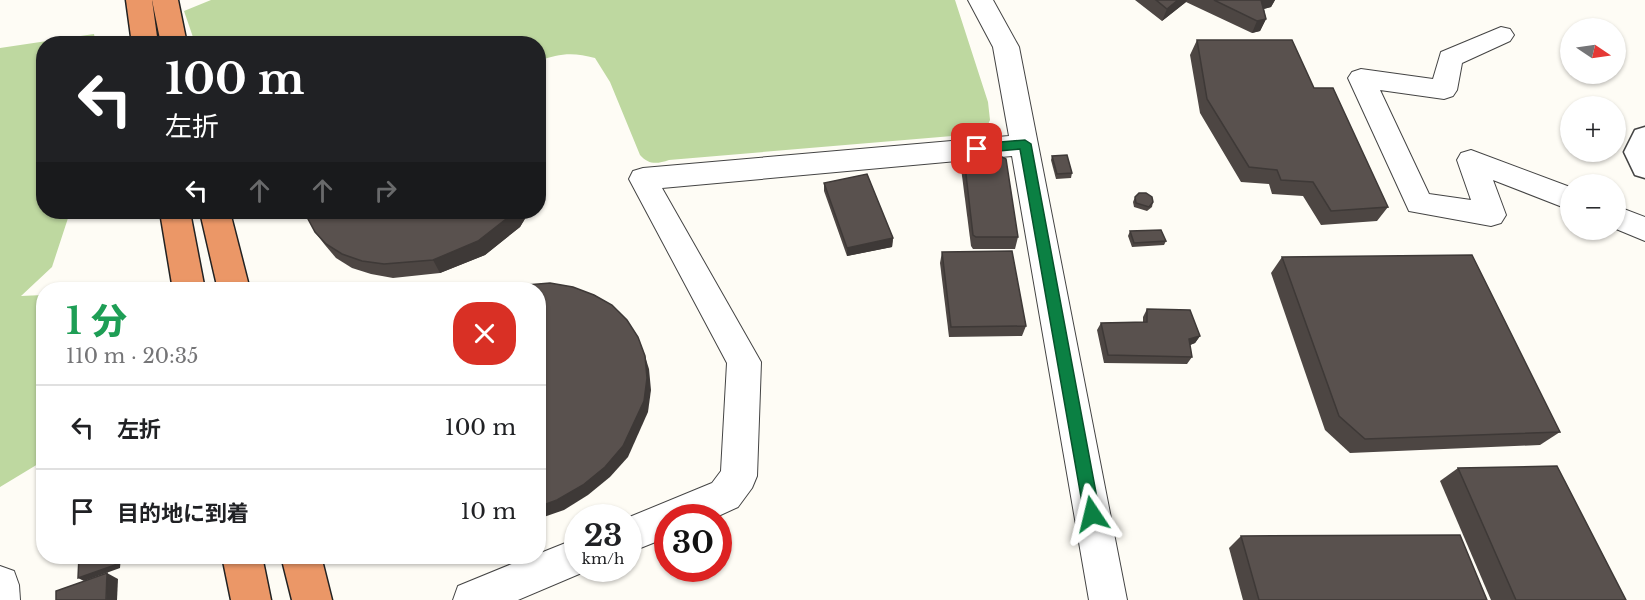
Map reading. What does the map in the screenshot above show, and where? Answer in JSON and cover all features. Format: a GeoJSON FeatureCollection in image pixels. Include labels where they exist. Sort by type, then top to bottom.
{"type":"FeatureCollection","features":[{"type":"Feature","properties":{"kind":"highway"},"geometry":{"type":"LineString","coordinates":[[139,0],[144,36]]}},
{"type":"Feature","properties":{"kind":"highway"},"geometry":{"type":"LineString","coordinates":[[165,0],[172,36]]}},
{"type":"Feature","properties":{"kind":"highway"},"geometry":{"type":"LineString","coordinates":[[176,219],[188,282]]}},
{"type":"Feature","properties":{"kind":"highway"},"geometry":{"type":"LineString","coordinates":[[217,219],[232,282]]}},
{"type":"Feature","properties":{"kind":"highway"},"geometry":{"type":"LineString","coordinates":[[244,564],[251,600]]}},
{"type":"Feature","properties":{"kind":"highway"},"geometry":{"type":"LineString","coordinates":[[303,564],[312,600]]}},
{"type":"Feature","properties":{"kind":"street"},"geometry":{"type":"LineString","coordinates":[[980,0],[986,7],[1006,47],[1108,600]]}},
{"type":"Feature","properties":{"kind":"street"},"geometry":{"type":"LineString","coordinates":[[1501,35],[1450,58],[1444,90],[1361,78],[1419,203],[1491,215],[1471,160],[1560,195]]}},
{"type":"Feature","properties":{"kind":"street"},"geometry":{"type":"LineString","coordinates":[[1645,137],[1638,149],[1640,162],[1645,167]]}},
{"type":"Feature","properties":{"kind":"street"},"geometry":{"type":"LineString","coordinates":[[703,504],[725,495],[739,476],[744,362],[644,178],[1025,144]]}},
{"type":"Feature","properties":{"kind":"street"},"geometry":{"type":"LineString","coordinates":[[1626,221],[1645,229]]}},
{"type":"Feature","properties":{"kind":"street"},"geometry":{"type":"LineString","coordinates":[[472,600],[564,562]]}},
{"type":"Feature","properties":{"kind":"street"},"geometry":{"type":"LineString","coordinates":[[0,585],[1,600]]}},
{"type":"Feature","properties":{"kind":"green space"},"geometry":{"type":"Polygon","coordinates":[[[211,0],[955,0],[988,102],[990,120],[985,131],[976,134],[653,163],[640,155],[610,82],[595,58],[567,54],[546,58],[546,36],[193,36],[184,11],[211,0]]]}},
{"type":"Feature","properties":{"kind":"green space"},"geometry":{"type":"Polygon","coordinates":[[[36,43],[36,219],[68,219],[52,267],[21,296],[36,295],[36,465],[0,487],[0,48],[36,43]]]}},
{"type":"Feature","properties":{"kind":"building"},"geometry":{"type":"Polygon","coordinates":[[[1156,0],[1178,0],[1167,9],[1156,0]]]}},
{"type":"Feature","properties":{"kind":"building"},"geometry":{"type":"Polygon","coordinates":[[[1214,0],[1261,0],[1266,19],[1257,21],[1214,0]]]}},
{"type":"Feature","properties":{"kind":"building"},"geometry":{"type":"Polygon","coordinates":[[[1197,40],[1292,40],[1314,88],[1333,88],[1388,207],[1331,211],[1313,182],[1281,180],[1277,170],[1249,167],[1207,99],[1197,40]]]}},
{"type":"Feature","properties":{"kind":"building"},"geometry":{"type":"Polygon","coordinates":[[[992,152],[1006,159],[1018,237],[976,237],[973,235],[964,157],[992,152]]]}},
{"type":"Feature","properties":{"kind":"building"},"geometry":{"type":"Polygon","coordinates":[[[1067,155],[1072,173],[1057,174],[1052,156],[1067,155]]]}},
{"type":"Feature","properties":{"kind":"building"},"geometry":{"type":"Polygon","coordinates":[[[867,174],[893,238],[847,248],[824,183],[867,174]]]}},
{"type":"Feature","properties":{"kind":"building"},"geometry":{"type":"Polygon","coordinates":[[[1139,193],[1146,193],[1152,197],[1153,202],[1149,207],[1136,203],[1135,197],[1139,193]]]}},
{"type":"Feature","properties":{"kind":"building"},"geometry":{"type":"Polygon","coordinates":[[[308,219],[506,219],[478,241],[433,260],[384,264],[362,261],[342,254],[326,244],[315,232],[308,219]]]}},
{"type":"Feature","properties":{"kind":"building"},"geometry":{"type":"Polygon","coordinates":[[[1161,230],[1166,241],[1134,243],[1130,231],[1161,230]]]}},
{"type":"Feature","properties":{"kind":"building"},"geometry":{"type":"Polygon","coordinates":[[[1012,251],[1026,326],[951,327],[942,252],[1012,251]]]}},
{"type":"Feature","properties":{"kind":"building"},"geometry":{"type":"Polygon","coordinates":[[[1472,255],[1560,432],[1365,439],[1339,416],[1282,257],[1472,255]]]}},
{"type":"Feature","properties":{"kind":"building"},"geometry":{"type":"Polygon","coordinates":[[[546,283],[573,287],[612,305],[627,320],[638,337],[645,356],[647,378],[644,401],[623,446],[605,467],[583,485],[546,504],[546,283]]]}},
{"type":"Feature","properties":{"kind":"building"},"geometry":{"type":"Polygon","coordinates":[[[1147,309],[1190,310],[1200,336],[1189,339],[1192,357],[1108,355],[1101,323],[1147,322],[1147,309]]]}},
{"type":"Feature","properties":{"kind":"building"},"geometry":{"type":"Polygon","coordinates":[[[1557,466],[1626,600],[1516,600],[1458,468],[1557,466]]]}},
{"type":"Feature","properties":{"kind":"building"},"geometry":{"type":"Polygon","coordinates":[[[1460,535],[1487,600],[1259,600],[1241,536],[1460,535]]]}},
{"type":"Feature","properties":{"kind":"building"},"geometry":{"type":"Polygon","coordinates":[[[79,564],[115,564],[115,565],[78,578],[79,564]]]}},
{"type":"Feature","properties":{"kind":"building"},"geometry":{"type":"Polygon","coordinates":[[[107,573],[106,600],[56,600],[56,591],[107,573]]]}},
{"type":"Feature","properties":{"kind":"route"},"geometry":{"type":"LineString","coordinates":[[977,149],[1025,144],[1092,514]]}}]}
